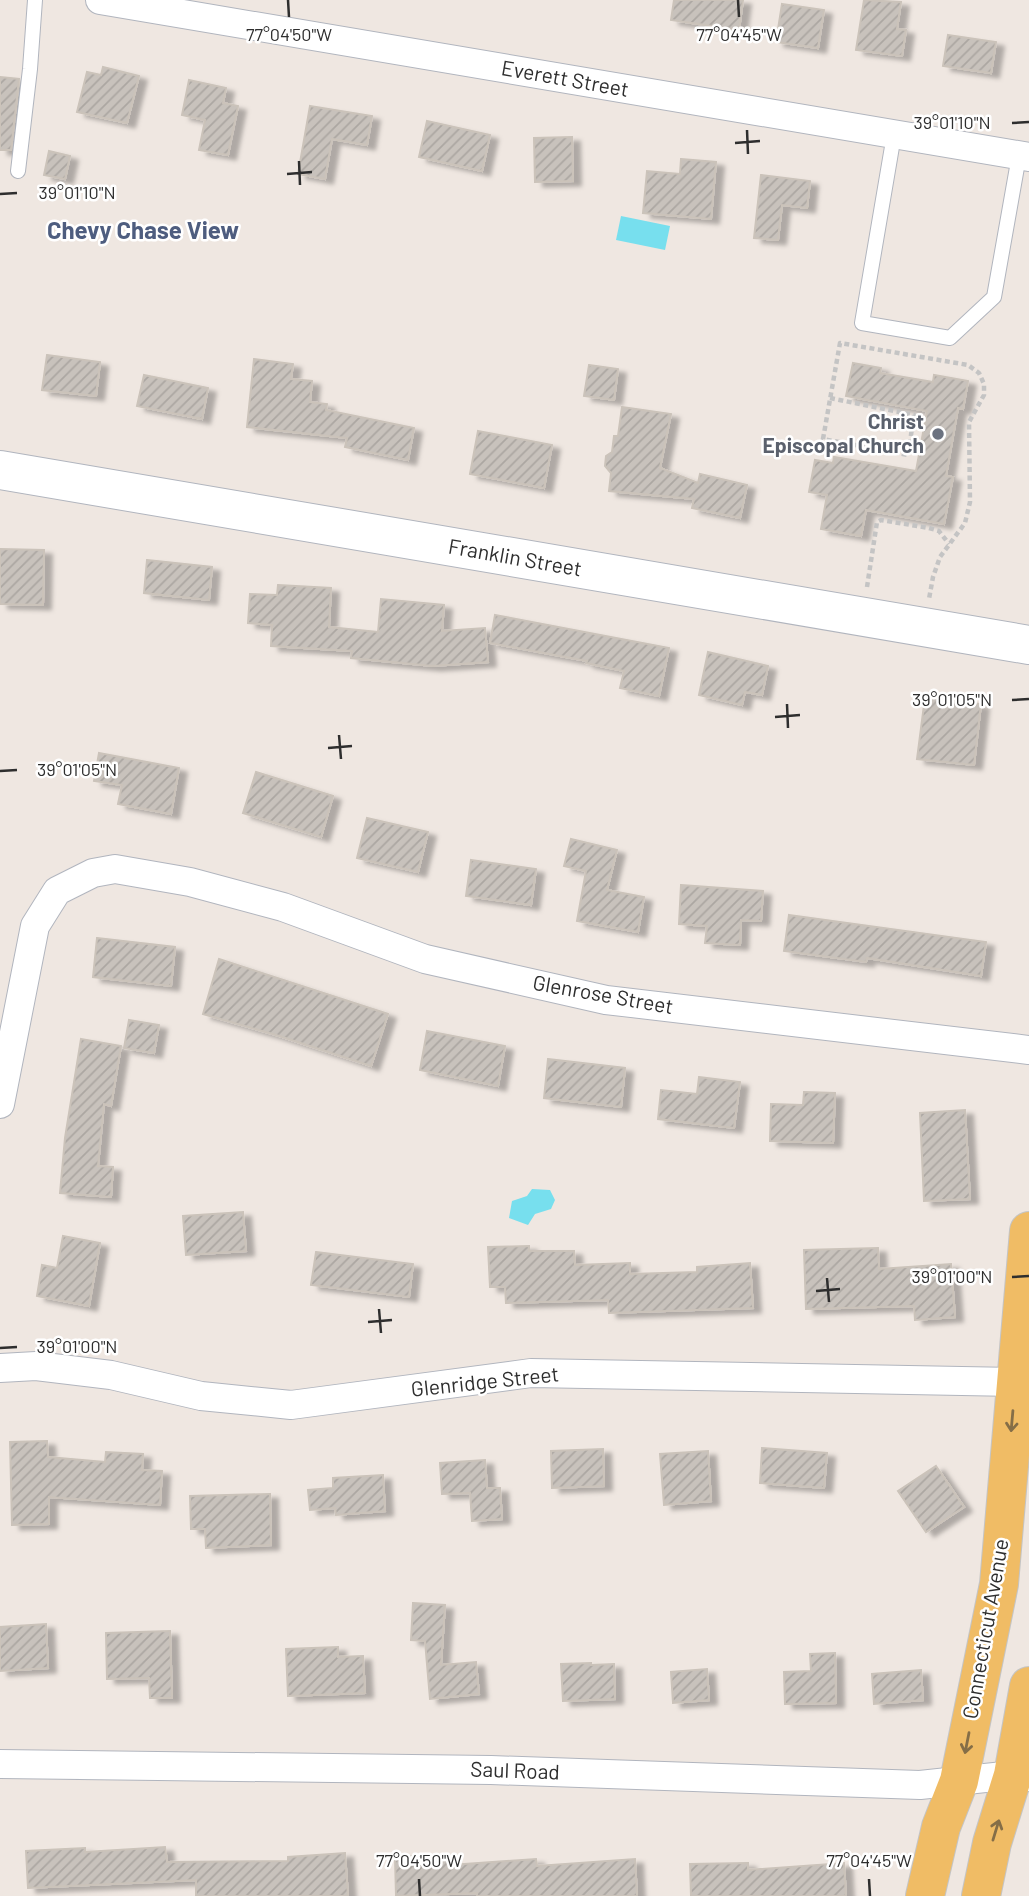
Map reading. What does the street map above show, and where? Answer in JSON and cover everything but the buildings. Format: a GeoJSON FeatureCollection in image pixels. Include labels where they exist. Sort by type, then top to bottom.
{"type":"FeatureCollection","features":[{"type":"Feature","properties":{"kind":"main road","name":"Connecticut Avenue"},"geometry":{"type":"LineString","coordinates":[[925,1896],[941,1827],[959,1781],[999,1584],[1029,1231]]}},
{"type":"Feature","properties":{"kind":"main road"},"geometry":{"type":"LineString","coordinates":[[981,1896],[992,1843],[1021,1776],[1029,1686]]}},
{"type":"Feature","properties":{"kind":"street","name":"Everett Street"},"geometry":{"type":"LineString","coordinates":[[100,0],[1024,157]]}},
{"type":"Feature","properties":{"kind":"street","name":"Franklin Street"},"geometry":{"type":"LineString","coordinates":[[0,470],[1029,645]]}},
{"type":"Feature","properties":{"kind":"street","name":"Glenrose Street"},"geometry":{"type":"LineString","coordinates":[[0,1104],[5,1039],[35,926],[57,891],[93,873],[115,869],[190,882],[283,907],[425,959],[606,1000],[1029,1050]]}},
{"type":"Feature","properties":{"kind":"street","name":"Glenridge Street"},"geometry":{"type":"LineString","coordinates":[[0,1368],[36,1366],[111,1375],[201,1396],[291,1405],[531,1373],[1016,1382]]}},
{"type":"Feature","properties":{"kind":"street","name":"Saul Road"},"geometry":{"type":"LineString","coordinates":[[0,1764],[481,1769],[920,1785],[1021,1776]]}},
{"type":"Feature","properties":{"kind":"lane"},"geometry":{"type":"LineString","coordinates":[[18,171],[35,0]]}},
{"type":"Feature","properties":{"kind":"lane"},"geometry":{"type":"LineString","coordinates":[[894,135],[862,323],[950,338],[994,297],[1010,206],[1024,157]]}},
{"type":"Feature","properties":{"kind":"path"},"geometry":{"type":"LineString","coordinates":[[830,398],[914,415],[908,455],[824,439],[830,398],[840,343],[968,365],[979,373],[984,384],[984,395],[969,422],[971,502],[965,523],[940,557],[933,577],[925,628]]}},
{"type":"Feature","properties":{"kind":"path"},"geometry":{"type":"LineString","coordinates":[[862,617],[877,522],[881,520],[939,531],[949,544]]}},
{"type":"Feature","properties":{"kind":"water"},"geometry":{"type":"Polygon","coordinates":[[[621,216],[670,226],[665,250],[616,240],[621,216]]]}},
{"type":"Feature","properties":{"kind":"water"},"geometry":{"type":"Polygon","coordinates":[[[532,1189],[550,1190],[555,1200],[551,1209],[535,1214],[528,1225],[509,1218],[512,1201],[527,1196],[532,1189]]]}},
{"type":"Feature","properties":{"kind":"place","name":"Christ Episcopal Church"},"geometry":{"type":"Point","coordinates":[938,434]}},
{"type":"Feature","properties":{"kind":"district","name":"Chevy Chase View"},"geometry":{"type":"Point","coordinates":[143,231]}}]}
